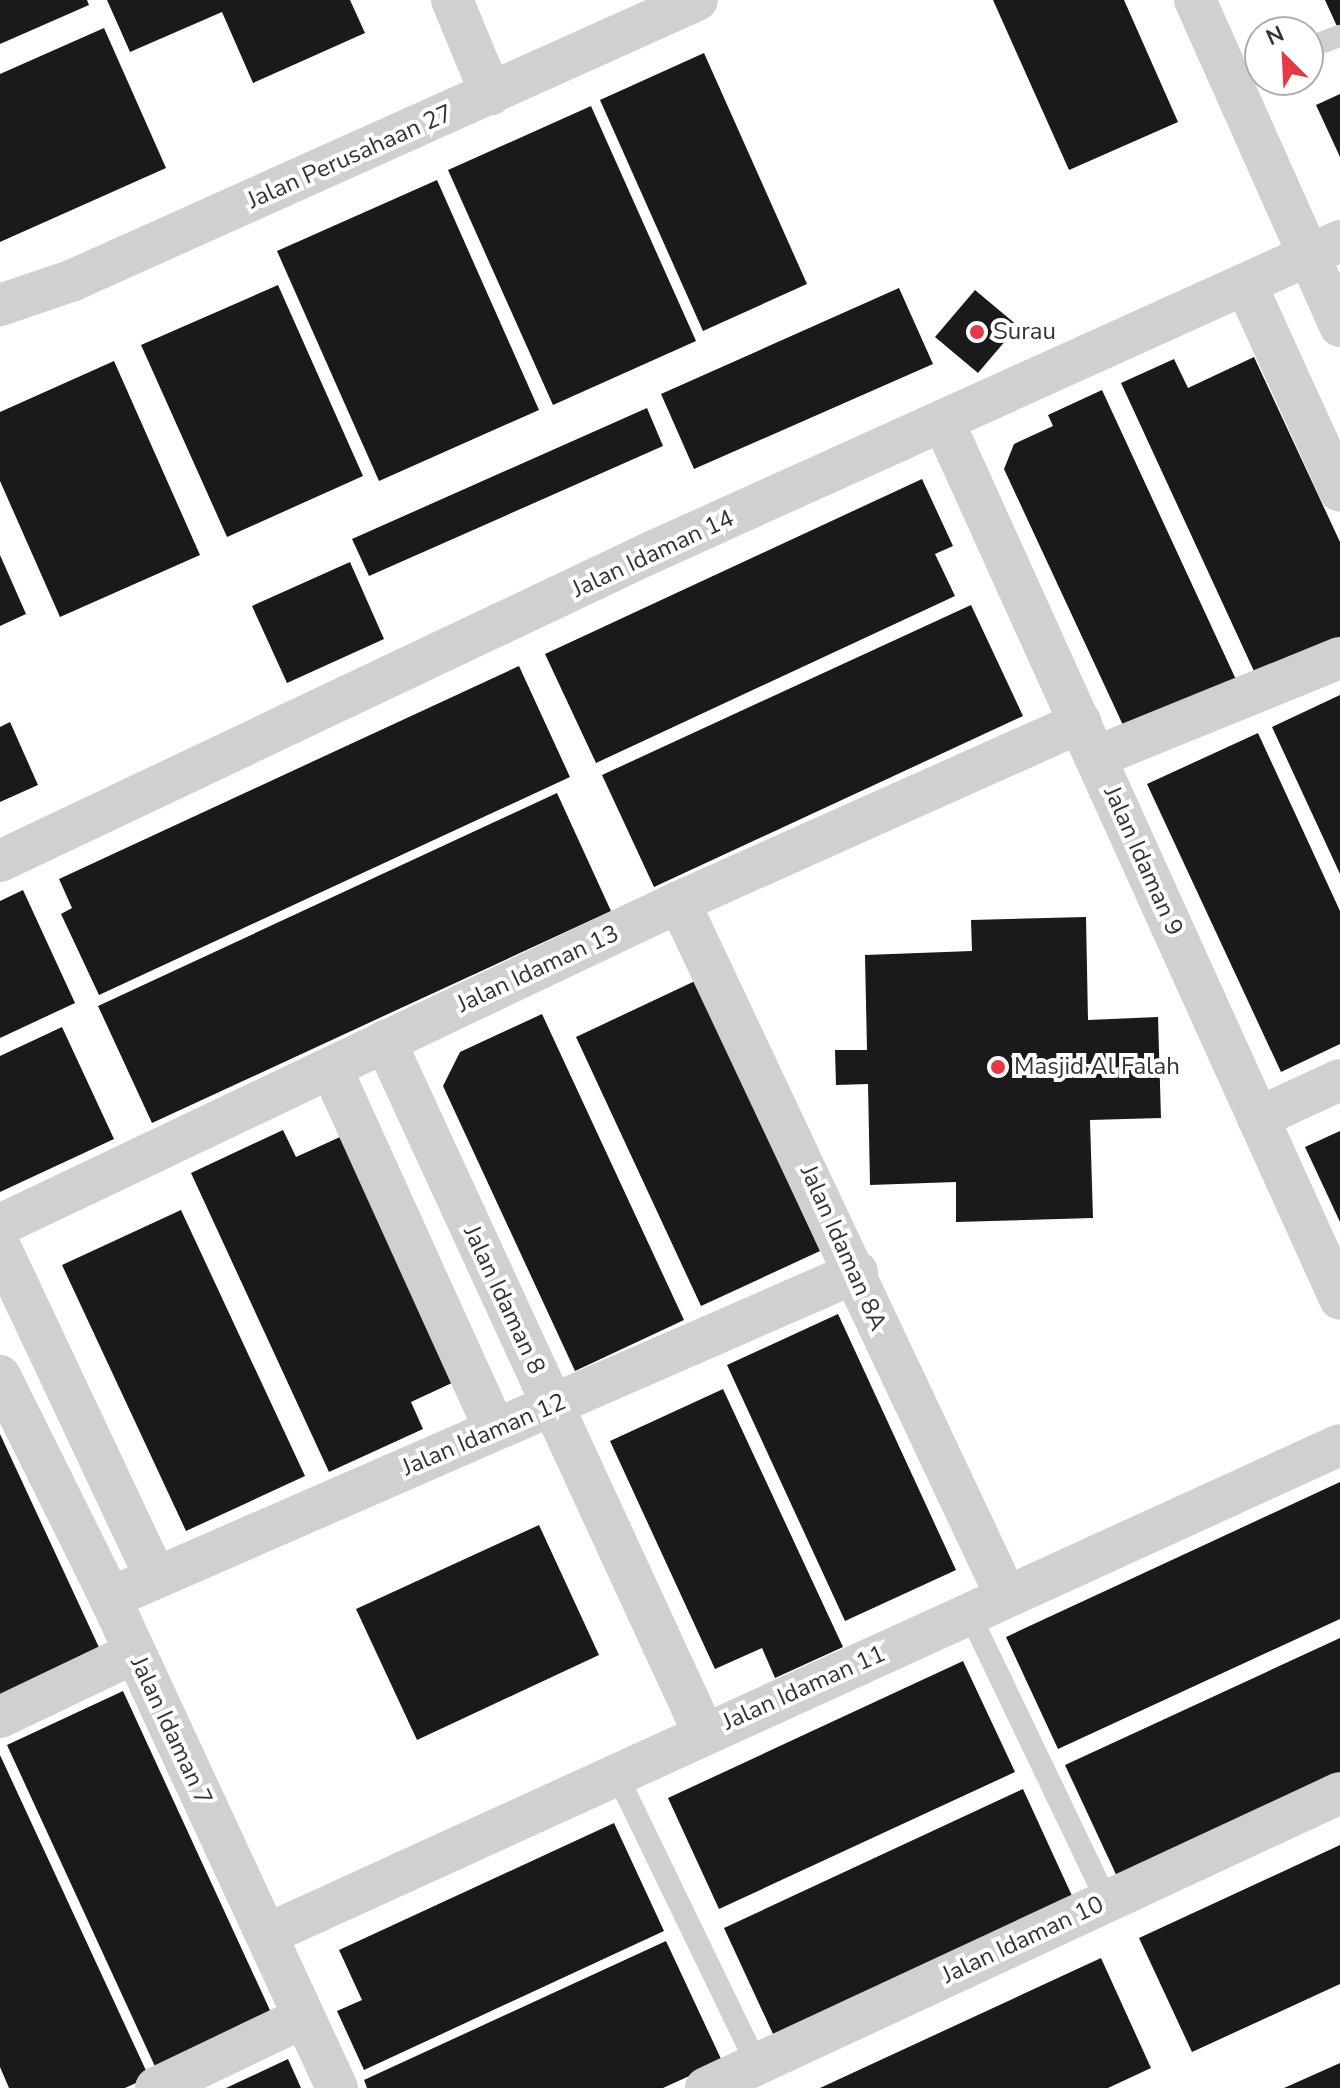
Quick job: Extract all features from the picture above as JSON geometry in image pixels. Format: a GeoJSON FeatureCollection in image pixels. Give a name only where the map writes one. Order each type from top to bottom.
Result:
{"type":"FeatureCollection","features":[{"type":"Feature","properties":{"kind":"street"},"geometry":{"type":"LineString","coordinates":[[452,0],[491,94]]}},
{"type":"Feature","properties":{"kind":"street","name":"Jalan Perusahaan 27"},"geometry":{"type":"LineString","coordinates":[[0,305],[71,281],[697,0]]}},
{"type":"Feature","properties":{"kind":"street"},"geometry":{"type":"LineString","coordinates":[[1195,0],[1244,73]]}},
{"type":"Feature","properties":{"kind":"street"},"geometry":{"type":"LineString","coordinates":[[1255,96],[1324,247],[1340,326]]}},
{"type":"Feature","properties":{"kind":"street","name":"Jalan Idaman 14"},"geometry":{"type":"LineString","coordinates":[[0,861],[652,552],[944,423],[1324,247]]}},
{"type":"Feature","properties":{"kind":"street"},"geometry":{"type":"LineString","coordinates":[[1246,285],[1340,491]]}},
{"type":"Feature","properties":{"kind":"street","name":"Jalan Idaman 9"},"geometry":{"type":"LineString","coordinates":[[944,423],[1340,1299]]}},
{"type":"Feature","properties":{"kind":"street","name":"Jalan Idaman 13"},"geometry":{"type":"LineString","coordinates":[[0,1225],[679,902],[1088,740],[1340,658]]}},
{"type":"Feature","properties":{"kind":"street","name":"Jalan Idaman 8A"},"geometry":{"type":"LineString","coordinates":[[679,902],[857,1272],[1006,1596]]}},
{"type":"Feature","properties":{"kind":"street","name":"Jalan Idaman 8"},"geometry":{"type":"LineString","coordinates":[[385,1041],[704,1734]]}},
{"type":"Feature","properties":{"kind":"street"},"geometry":{"type":"LineString","coordinates":[[331,1068],[495,1429]]}},
{"type":"Feature","properties":{"kind":"street"},"geometry":{"type":"LineString","coordinates":[[1258,1118],[1340,1080]]}},
{"type":"Feature","properties":{"kind":"street"},"geometry":{"type":"LineString","coordinates":[[0,1247],[155,1576]]}},
{"type":"Feature","properties":{"kind":"street","name":"Jalan Idaman 12"},"geometry":{"type":"LineString","coordinates":[[110,1598],[495,1429],[554,1407],[857,1272]]}},
{"type":"Feature","properties":{"kind":"street","name":"Jalan Idaman 7"},"geometry":{"type":"LineString","coordinates":[[0,1376],[110,1598],[337,2088]]}},
{"type":"Feature","properties":{"kind":"street","name":"Jalan Idaman 11"},"geometry":{"type":"LineString","coordinates":[[268,1934],[1340,1445]]}},
{"type":"Feature","properties":{"kind":"street"},"geometry":{"type":"LineString","coordinates":[[0,1717],[134,1653]]}},
{"type":"Feature","properties":{"kind":"street","name":"Jalan Idaman 10"},"geometry":{"type":"LineString","coordinates":[[706,2088],[1340,1793]]}},
{"type":"Feature","properties":{"kind":"street"},"geometry":{"type":"LineString","coordinates":[[156,2088],[304,2017]]}},
{"type":"Feature","properties":{"kind":"lane"},"geometry":{"type":"LineString","coordinates":[[969,1613],[1107,1901]]}},
{"type":"Feature","properties":{"kind":"lane"},"geometry":{"type":"LineString","coordinates":[[617,1775],[757,2064]]}},
{"type":"Feature","properties":{"kind":"building"},"geometry":{"type":"Polygon","coordinates":[[[0,0],[87,0],[89,5],[0,44],[0,0]]]}},
{"type":"Feature","properties":{"kind":"building"},"geometry":{"type":"Polygon","coordinates":[[[107,0],[350,0],[365,33],[253,83],[222,12],[130,52],[107,0]]]}},
{"type":"Feature","properties":{"kind":"building"},"geometry":{"type":"Polygon","coordinates":[[[993,0],[1124,0],[1178,122],[1069,170],[993,0]]]}},
{"type":"Feature","properties":{"kind":"building"},"geometry":{"type":"Polygon","coordinates":[[[1325,0],[1340,0],[1340,33],[1325,0]]]}},
{"type":"Feature","properties":{"kind":"building"},"geometry":{"type":"Polygon","coordinates":[[[104,28],[166,168],[0,242],[0,74],[104,28]]]}},
{"type":"Feature","properties":{"kind":"building"},"geometry":{"type":"Polygon","coordinates":[[[704,53],[807,284],[703,331],[600,100],[704,53]]]}},
{"type":"Feature","properties":{"kind":"building"},"geometry":{"type":"Polygon","coordinates":[[[1340,94],[1340,157],[1316,105],[1340,94]]]}},
{"type":"Feature","properties":{"kind":"building"},"geometry":{"type":"Polygon","coordinates":[[[591,106],[696,341],[553,405],[448,170],[591,106]]]}},
{"type":"Feature","properties":{"kind":"building"},"geometry":{"type":"Polygon","coordinates":[[[437,180],[539,410],[379,481],[277,251],[437,180]]]}},
{"type":"Feature","properties":{"kind":"building"},"geometry":{"type":"Polygon","coordinates":[[[278,285],[363,476],[227,537],[141,345],[278,285]]]}},
{"type":"Feature","properties":{"kind":"building"},"geometry":{"type":"Polygon","coordinates":[[[899,288],[933,364],[694,469],[661,394],[899,288]]]}},
{"type":"Feature","properties":{"kind":"building","name":"Surau"},"geometry":{"type":"Polygon","coordinates":[[[975,290],[1018,326],[978,373],[935,337],[975,290]]]}},
{"type":"Feature","properties":{"kind":"building"},"geometry":{"type":"Polygon","coordinates":[[[1254,357],[1340,542],[1340,645],[1259,682],[1121,383],[1174,359],[1188,388],[1254,357]]]}},
{"type":"Feature","properties":{"kind":"building"},"geometry":{"type":"Polygon","coordinates":[[[114,361],[200,555],[60,617],[0,481],[0,412],[114,361]]]}},
{"type":"Feature","properties":{"kind":"building"},"geometry":{"type":"Polygon","coordinates":[[[1102,390],[1239,686],[1129,738],[1004,469],[1014,444],[1053,426],[1048,415],[1102,390]]]}},
{"type":"Feature","properties":{"kind":"building"},"geometry":{"type":"Polygon","coordinates":[[[647,408],[663,446],[369,576],[352,539],[647,408]]]}},
{"type":"Feature","properties":{"kind":"building"},"geometry":{"type":"Polygon","coordinates":[[[922,479],[953,546],[935,554],[955,596],[596,763],[545,654],[922,479]]]}},
{"type":"Feature","properties":{"kind":"building"},"geometry":{"type":"Polygon","coordinates":[[[0,555],[26,614],[0,626],[0,555]]]}},
{"type":"Feature","properties":{"kind":"building"},"geometry":{"type":"Polygon","coordinates":[[[350,562],[384,639],[287,683],[252,606],[350,562]]]}},
{"type":"Feature","properties":{"kind":"building"},"geometry":{"type":"Polygon","coordinates":[[[971,605],[1023,716],[654,887],[602,775],[971,605]]]}},
{"type":"Feature","properties":{"kind":"building"},"geometry":{"type":"Polygon","coordinates":[[[519,666],[570,777],[99,995],[61,914],[72,908],[59,879],[519,666]]]}},
{"type":"Feature","properties":{"kind":"building"},"geometry":{"type":"Polygon","coordinates":[[[1340,695],[1340,874],[1272,727],[1340,695]]]}},
{"type":"Feature","properties":{"kind":"building"},"geometry":{"type":"Polygon","coordinates":[[[10,722],[38,785],[0,802],[0,727],[10,722]]]}},
{"type":"Feature","properties":{"kind":"building"},"geometry":{"type":"Polygon","coordinates":[[[1258,733],[1340,911],[1340,1044],[1281,1072],[1147,784],[1258,733]]]}},
{"type":"Feature","properties":{"kind":"building"},"geometry":{"type":"Polygon","coordinates":[[[557,793],[611,911],[152,1123],[98,1006],[557,793]]]}},
{"type":"Feature","properties":{"kind":"building"},"geometry":{"type":"Polygon","coordinates":[[[23,890],[75,1003],[0,1038],[0,901],[23,890]]]}},
{"type":"Feature","properties":{"kind":"building","name":"Masjid Al Falah"},"geometry":{"type":"Polygon","coordinates":[[[1086,917],[1088,1020],[1158,1017],[1161,1118],[1090,1120],[1093,1218],[956,1222],[956,1182],[870,1185],[868,1084],[836,1085],[835,1050],[867,1050],[865,955],[972,951],[971,920],[1086,917]]]}},
{"type":"Feature","properties":{"kind":"building"},"geometry":{"type":"Polygon","coordinates":[[[695,981],[820,1251],[701,1306],[576,1037],[695,981]]]}},
{"type":"Feature","properties":{"kind":"building"},"geometry":{"type":"Polygon","coordinates":[[[542,1014],[684,1320],[575,1371],[443,1086],[460,1052],[542,1014]]]}},
{"type":"Feature","properties":{"kind":"building"},"geometry":{"type":"Polygon","coordinates":[[[62,1027],[114,1139],[0,1192],[0,1056],[62,1027]]]}},
{"type":"Feature","properties":{"kind":"building"},"geometry":{"type":"Polygon","coordinates":[[[283,1130],[296,1157],[340,1137],[454,1382],[411,1402],[423,1429],[329,1472],[191,1173],[283,1130]]]}},
{"type":"Feature","properties":{"kind":"building"},"geometry":{"type":"Polygon","coordinates":[[[1340,1131],[1340,1222],[1305,1147],[1340,1131]]]}},
{"type":"Feature","properties":{"kind":"building"},"geometry":{"type":"Polygon","coordinates":[[[181,1210],[305,1476],[186,1531],[62,1265],[181,1210]]]}},
{"type":"Feature","properties":{"kind":"building"},"geometry":{"type":"Polygon","coordinates":[[[838,1314],[956,1570],[845,1621],[727,1365],[838,1314]]]}},
{"type":"Feature","properties":{"kind":"building"},"geometry":{"type":"Polygon","coordinates":[[[723,1389],[843,1647],[775,1678],[762,1648],[715,1669],[610,1441],[723,1389]]]}},
{"type":"Feature","properties":{"kind":"building"},"geometry":{"type":"Polygon","coordinates":[[[0,1434],[103,1656],[0,1703],[0,1434]]]}},
{"type":"Feature","properties":{"kind":"building"},"geometry":{"type":"Polygon","coordinates":[[[1340,1482],[1340,1619],[1058,1749],[1006,1637],[1340,1482]]]}},
{"type":"Feature","properties":{"kind":"building"},"geometry":{"type":"Polygon","coordinates":[[[539,1525],[599,1655],[417,1740],[356,1609],[539,1525]]]}},
{"type":"Feature","properties":{"kind":"building"},"geometry":{"type":"Polygon","coordinates":[[[1340,1638],[1340,1781],[1120,1883],[1065,1765],[1340,1638]]]}},
{"type":"Feature","properties":{"kind":"building"},"geometry":{"type":"Polygon","coordinates":[[[963,1661],[1015,1772],[719,1909],[668,1798],[963,1661]]]}},
{"type":"Feature","properties":{"kind":"building"},"geometry":{"type":"Polygon","coordinates":[[[123,1691],[274,2019],[158,2073],[7,1745],[123,1691]]]}},
{"type":"Feature","properties":{"kind":"building"},"geometry":{"type":"Polygon","coordinates":[[[0,1755],[149,2077],[125,2088],[9,2088],[0,2067],[0,1755]]]}},
{"type":"Feature","properties":{"kind":"building"},"geometry":{"type":"Polygon","coordinates":[[[1023,1789],[1073,1898],[774,2036],[724,1928],[1023,1789]]]}},
{"type":"Feature","properties":{"kind":"building"},"geometry":{"type":"Polygon","coordinates":[[[614,1823],[664,1931],[364,2070],[337,2011],[362,2000],[339,1950],[614,1823]]]}},
{"type":"Feature","properties":{"kind":"building"},"geometry":{"type":"Polygon","coordinates":[[[1340,1845],[1340,1984],[1192,2052],[1139,1938],[1340,1845]]]}},
{"type":"Feature","properties":{"kind":"building"},"geometry":{"type":"Polygon","coordinates":[[[666,1941],[722,2061],[663,2088],[367,2088],[364,2080],[666,1941]]]}},
{"type":"Feature","properties":{"kind":"building"},"geometry":{"type":"Polygon","coordinates":[[[1101,1958],[1151,2068],[1108,2088],[820,2088],[1101,1958]]]}},
{"type":"Feature","properties":{"kind":"building"},"geometry":{"type":"Polygon","coordinates":[[[288,2059],[301,2088],[226,2088],[288,2059]]]}},
{"type":"Feature","properties":{"kind":"building"},"geometry":{"type":"Polygon","coordinates":[[[1340,2063],[1340,2088],[1284,2088],[1302,2080],[1340,2063]]]}},
{"type":"Feature","properties":{"kind":"place","name":"Surau"},"geometry":{"type":"Point","coordinates":[977,332]}},
{"type":"Feature","properties":{"kind":"place","name":"Masjid Al Falah"},"geometry":{"type":"Point","coordinates":[998,1067]}}]}
